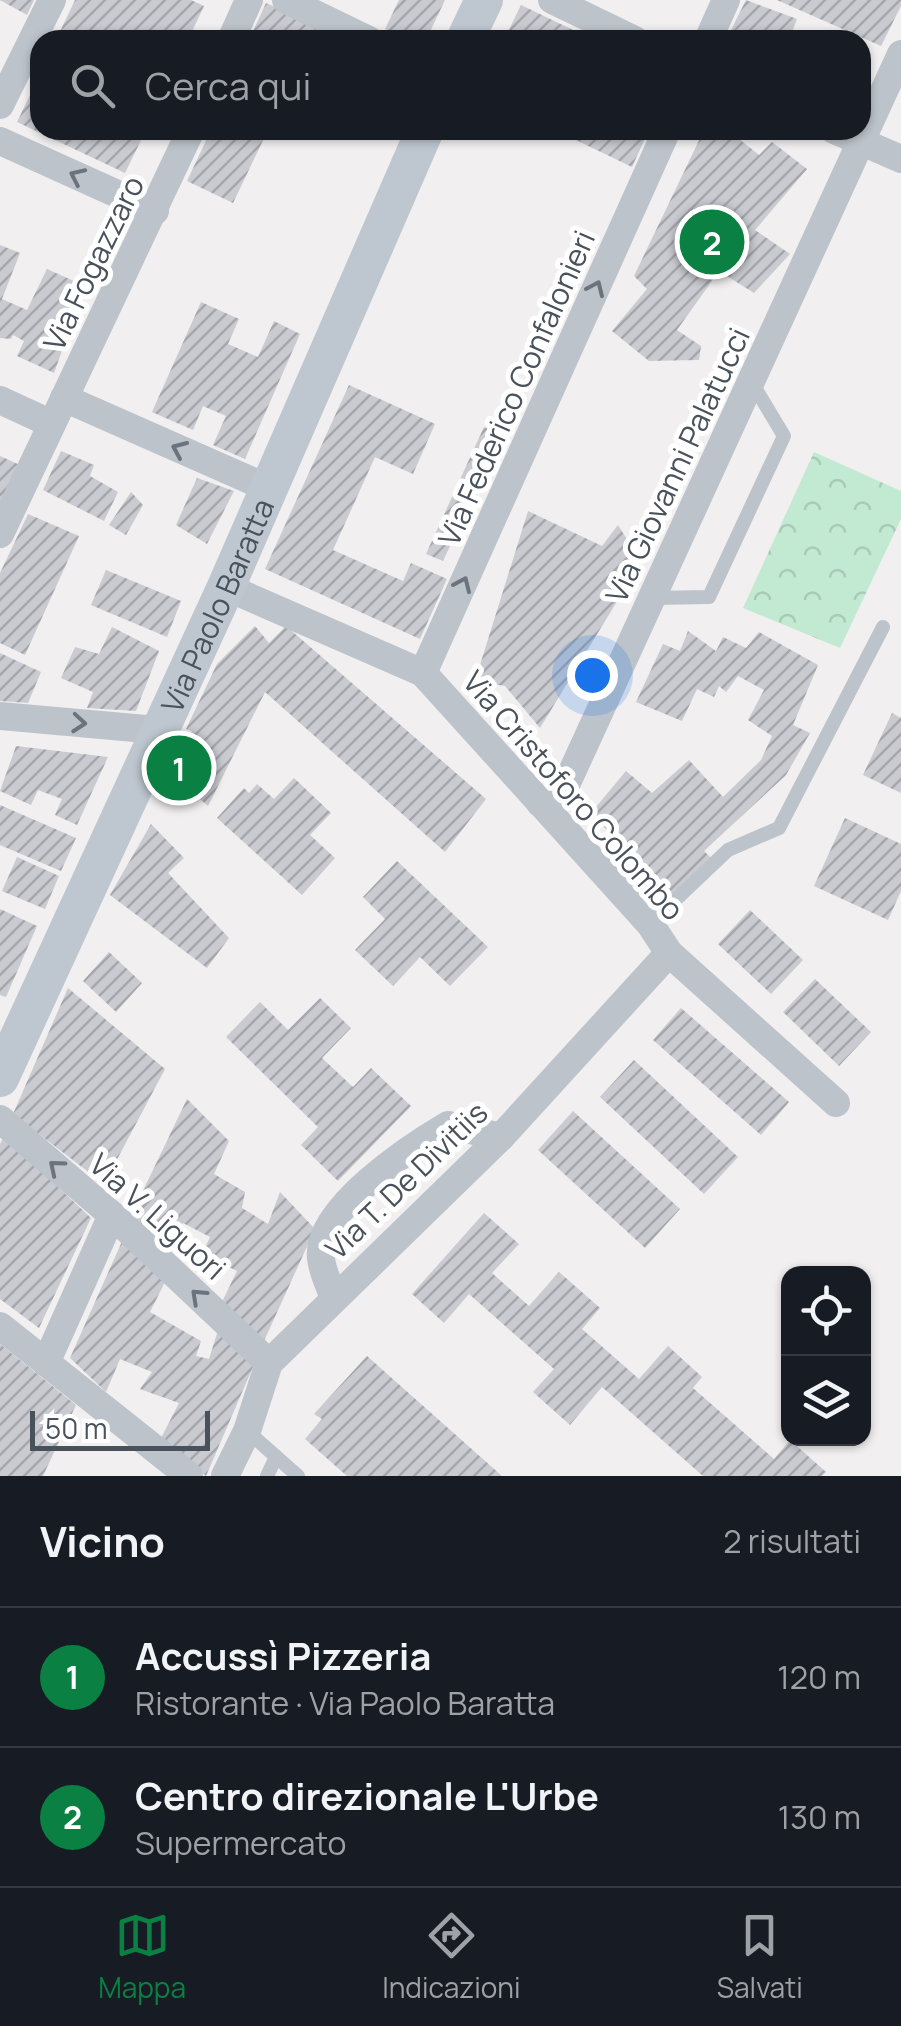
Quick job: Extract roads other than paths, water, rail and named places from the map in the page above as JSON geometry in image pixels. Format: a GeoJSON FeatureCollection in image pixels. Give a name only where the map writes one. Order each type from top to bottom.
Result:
{"type":"FeatureCollection","features":[{"type":"Feature","properties":{"kind":"main road"},"geometry":{"type":"LineString","coordinates":[[470,30],[484,0]]}},
{"type":"Feature","properties":{"kind":"main road","name":"Via Paolo Baratta"},"geometry":{"type":"LineString","coordinates":[[0,1078],[226,587],[421,140]]}},
{"type":"Feature","properties":{"kind":"street"},"geometry":{"type":"LineString","coordinates":[[37,30],[52,0]]}},
{"type":"Feature","properties":{"kind":"street"},"geometry":{"type":"LineString","coordinates":[[286,0],[348,30]]}},
{"type":"Feature","properties":{"kind":"street"},"geometry":{"type":"LineString","coordinates":[[552,0],[614,30]]}},
{"type":"Feature","properties":{"kind":"street"},"geometry":{"type":"LineString","coordinates":[[712,30],[726,0]]}},
{"type":"Feature","properties":{"kind":"street"},"geometry":{"type":"LineString","coordinates":[[233,30],[237,4]]}},
{"type":"Feature","properties":{"kind":"street"},"geometry":{"type":"LineString","coordinates":[[0,105],[30,44]]}},
{"type":"Feature","properties":{"kind":"street","name":"Via Giovanni Palatucci"},"geometry":{"type":"LineString","coordinates":[[871,120],[901,54]]}},
{"type":"Feature","properties":{"kind":"street","name":"Via Fogazzaro"},"geometry":{"type":"LineString","coordinates":[[0,534],[52,424],[71,401],[186,140]]}},
{"type":"Feature","properties":{"kind":"street","name":"Via Federico Confalonieri"},"geometry":{"type":"LineString","coordinates":[[423,673],[663,140]]}},
{"type":"Feature","properties":{"kind":"street"},"geometry":{"type":"LineString","coordinates":[[856,140],[901,160]]}},
{"type":"Feature","properties":{"kind":"street"},"geometry":{"type":"LineString","coordinates":[[0,141],[154,211]]}},
{"type":"Feature","properties":{"kind":"street","name":"Via Giovanni Palatucci"},"geometry":{"type":"LineString","coordinates":[[540,804],[560,798],[861,142]]}},
{"type":"Feature","properties":{"kind":"street"},"geometry":{"type":"LineString","coordinates":[[0,400],[52,424]]}},
{"type":"Feature","properties":{"kind":"street"},"geometry":{"type":"LineString","coordinates":[[71,401],[268,488]]}},
{"type":"Feature","properties":{"kind":"street","name":"Via Cristoforo Colombo"},"geometry":{"type":"LineString","coordinates":[[226,587],[423,673],[650,924],[669,953],[836,1103]]}},
{"type":"Feature","properties":{"kind":"street"},"geometry":{"type":"LineString","coordinates":[[0,716],[157,730]]}},
{"type":"Feature","properties":{"kind":"street","name":"Via T. De Divitiis"},"geometry":{"type":"LineString","coordinates":[[224,1476],[247,1431],[268,1363],[501,1136],[669,953]]}},
{"type":"Feature","properties":{"kind":"street","name":"Via V. Liguori"},"geometry":{"type":"LineString","coordinates":[[0,1120],[112,1215],[268,1363]]}},
{"type":"Feature","properties":{"kind":"street"},"geometry":{"type":"LineString","coordinates":[[333,1296],[320,1255],[330,1221],[402,1152],[448,1125],[501,1136]]}},
{"type":"Feature","properties":{"kind":"street"},"geometry":{"type":"LineString","coordinates":[[46,1363],[112,1215]]}},
{"type":"Feature","properties":{"kind":"street"},"geometry":{"type":"LineString","coordinates":[[0,1326],[189,1476]]}},
{"type":"Feature","properties":{"kind":"lane"},"geometry":{"type":"LineString","coordinates":[[652,598],[709,597],[768,472],[784,436],[752,380]]}},
{"type":"Feature","properties":{"kind":"lane"},"geometry":{"type":"LineString","coordinates":[[650,924],[728,850],[780,828],[882,627]]}},
{"type":"Feature","properties":{"kind":"lane"},"geometry":{"type":"LineString","coordinates":[[247,1431],[298,1476]]}},
{"type":"Feature","properties":{"kind":"lane"},"geometry":{"type":"LineString","coordinates":[[267,1476],[276,1457]]}},
{"type":"Feature","properties":{"kind":"place","name":"Centro direzionale L'Urbe"},"geometry":{"type":"Point","coordinates":[712,242]}},
{"type":"Feature","properties":{"kind":"place","name":"Accussì Pizzeria"},"geometry":{"type":"Point","coordinates":[179,768]}}]}
